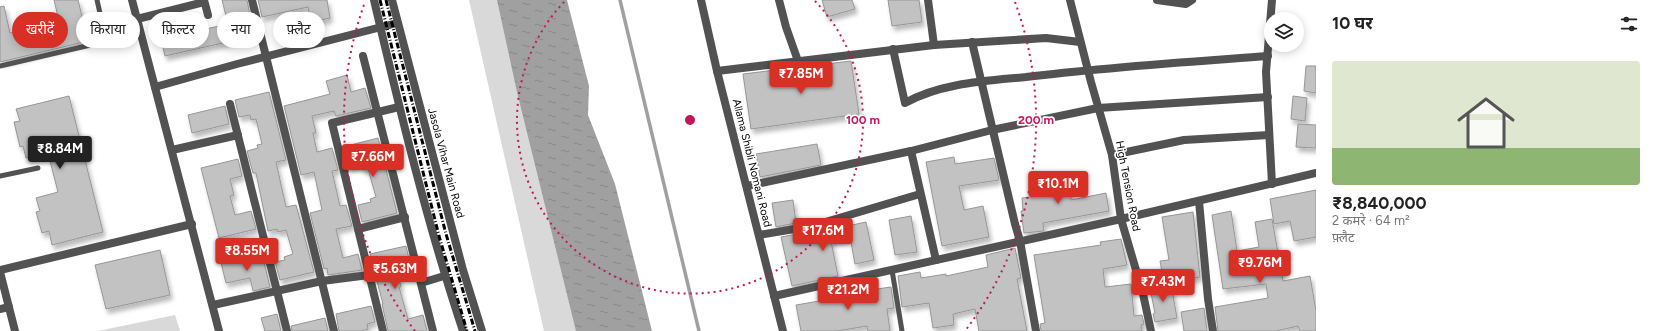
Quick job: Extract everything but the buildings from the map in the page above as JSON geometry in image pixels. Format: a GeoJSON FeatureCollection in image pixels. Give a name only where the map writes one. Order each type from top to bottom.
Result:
{"type":"FeatureCollection","features":[{"type":"Feature","properties":{"kind":"street"},"geometry":{"type":"LineString","coordinates":[[132,0],[135,12]]}},
{"type":"Feature","properties":{"kind":"street"},"geometry":{"type":"LineString","coordinates":[[252,0],[334,331]]}},
{"type":"Feature","properties":{"kind":"street"},"geometry":{"type":"LineString","coordinates":[[374,0],[399,107],[444,276],[463,331]]}},
{"type":"Feature","properties":{"kind":"street","name":"Jasola Vihar Main Road"},"geometry":{"type":"LineString","coordinates":[[392,0],[463,270],[482,331]]}},
{"type":"Feature","properties":{"kind":"street","name":"Allama Shibli Nomani Road"},"geometry":{"type":"LineString","coordinates":[[701,0],[717,71],[784,331]]}},
{"type":"Feature","properties":{"kind":"street"},"geometry":{"type":"LineString","coordinates":[[779,0],[798,61]]}},
{"type":"Feature","properties":{"kind":"street"},"geometry":{"type":"LineString","coordinates":[[928,0],[934,44]]}},
{"type":"Feature","properties":{"kind":"street","name":"High Tension Road"},"geometry":{"type":"LineString","coordinates":[[1070,0],[1080,42],[1112,154],[1121,219],[1143,294],[1151,331]]}},
{"type":"Feature","properties":{"kind":"street"},"geometry":{"type":"LineString","coordinates":[[1157,0],[1186,4],[1192,0]]}},
{"type":"Feature","properties":{"kind":"street"},"geometry":{"type":"LineString","coordinates":[[1272,0],[1266,72],[1272,184]]}},
{"type":"Feature","properties":{"kind":"street"},"geometry":{"type":"LineString","coordinates":[[140,18],[204,1],[207,12]]}},
{"type":"Feature","properties":{"kind":"street"},"geometry":{"type":"LineString","coordinates":[[155,87],[397,23]]}},
{"type":"Feature","properties":{"kind":"street"},"geometry":{"type":"LineString","coordinates":[[140,30],[219,331]]}},
{"type":"Feature","properties":{"kind":"street"},"geometry":{"type":"LineString","coordinates":[[717,71],[934,44],[1046,38],[1080,42]]}},
{"type":"Feature","properties":{"kind":"street"},"geometry":{"type":"LineString","coordinates":[[972,42],[1020,241],[1036,331]]}},
{"type":"Feature","properties":{"kind":"street"},"geometry":{"type":"LineString","coordinates":[[893,49],[905,103],[921,95],[934,91],[981,82],[1088,69],[1268,56]]}},
{"type":"Feature","properties":{"kind":"street"},"geometry":{"type":"LineString","coordinates":[[363,56],[434,331]]}},
{"type":"Feature","properties":{"kind":"street"},"geometry":{"type":"LineString","coordinates":[[747,186],[911,151],[992,130],[1098,108],[1268,98]]}},
{"type":"Feature","properties":{"kind":"street"},"geometry":{"type":"LineString","coordinates":[[230,104],[287,331]]}},
{"type":"Feature","properties":{"kind":"street"},"geometry":{"type":"LineString","coordinates":[[383,331],[332,123],[399,107]]}},
{"type":"Feature","properties":{"kind":"street"},"geometry":{"type":"LineString","coordinates":[[172,150],[238,135]]}},
{"type":"Feature","properties":{"kind":"street"},"geometry":{"type":"LineString","coordinates":[[1112,154],[1184,140],[1269,135]]}},
{"type":"Feature","properties":{"kind":"street"},"geometry":{"type":"LineString","coordinates":[[911,151],[936,260]]}},
{"type":"Feature","properties":{"kind":"street"},"geometry":{"type":"LineString","coordinates":[[774,296],[1121,219],[1316,173]]}},
{"type":"Feature","properties":{"kind":"street"},"geometry":{"type":"LineString","coordinates":[[759,236],[812,226],[920,194]]}},
{"type":"Feature","properties":{"kind":"street"},"geometry":{"type":"LineString","coordinates":[[1199,201],[1208,299],[1213,331]]}},
{"type":"Feature","properties":{"kind":"street"},"geometry":{"type":"LineString","coordinates":[[358,229],[405,218]]}},
{"type":"Feature","properties":{"kind":"street"},"geometry":{"type":"LineString","coordinates":[[15,331],[0,271],[192,224]]}},
{"type":"Feature","properties":{"kind":"street"},"geometry":{"type":"LineString","coordinates":[[213,305],[322,281],[369,275]]}},
{"type":"Feature","properties":{"kind":"street"},"geometry":{"type":"LineString","coordinates":[[421,283],[444,276]]}},
{"type":"Feature","properties":{"kind":"street"},"geometry":{"type":"LineString","coordinates":[[0,309],[9,307]]}},
{"type":"Feature","properties":{"kind":"lane"},"geometry":{"type":"LineString","coordinates":[[0,66],[99,43],[104,31],[97,0]]}},
{"type":"Feature","properties":{"kind":"lane"},"geometry":{"type":"LineString","coordinates":[[0,176],[38,168]]}},
{"type":"Feature","properties":{"kind":"lane"},"geometry":{"type":"LineString","coordinates":[[892,270],[902,331]]}},
{"type":"Feature","properties":{"kind":"shaded area"},"geometry":{"type":"Polygon","coordinates":[[[469,0],[509,0],[582,331],[544,331],[469,0]]]}},
{"type":"Feature","properties":{"kind":"shaded area"},"geometry":{"type":"Polygon","coordinates":[[[175,315],[180,331],[98,331],[175,315]]]}},
{"type":"Feature","properties":{"kind":"water"},"geometry":{"type":"Polygon","coordinates":[[[497,0],[567,0],[589,86],[588,115],[615,184],[652,331],[576,331],[517,92],[497,0]]]}},
{"type":"Feature","properties":{"kind":"waterway"},"geometry":{"type":"LineString","coordinates":[[620,0],[699,331]]}},
{"type":"Feature","properties":{"kind":"railway"},"geometry":{"type":"LineString","coordinates":[[380,0],[439,236],[467,331]]}},
{"type":"Feature","properties":{"kind":"railway"},"geometry":{"type":"LineString","coordinates":[[386,0],[446,234],[475,331]]}}]}
